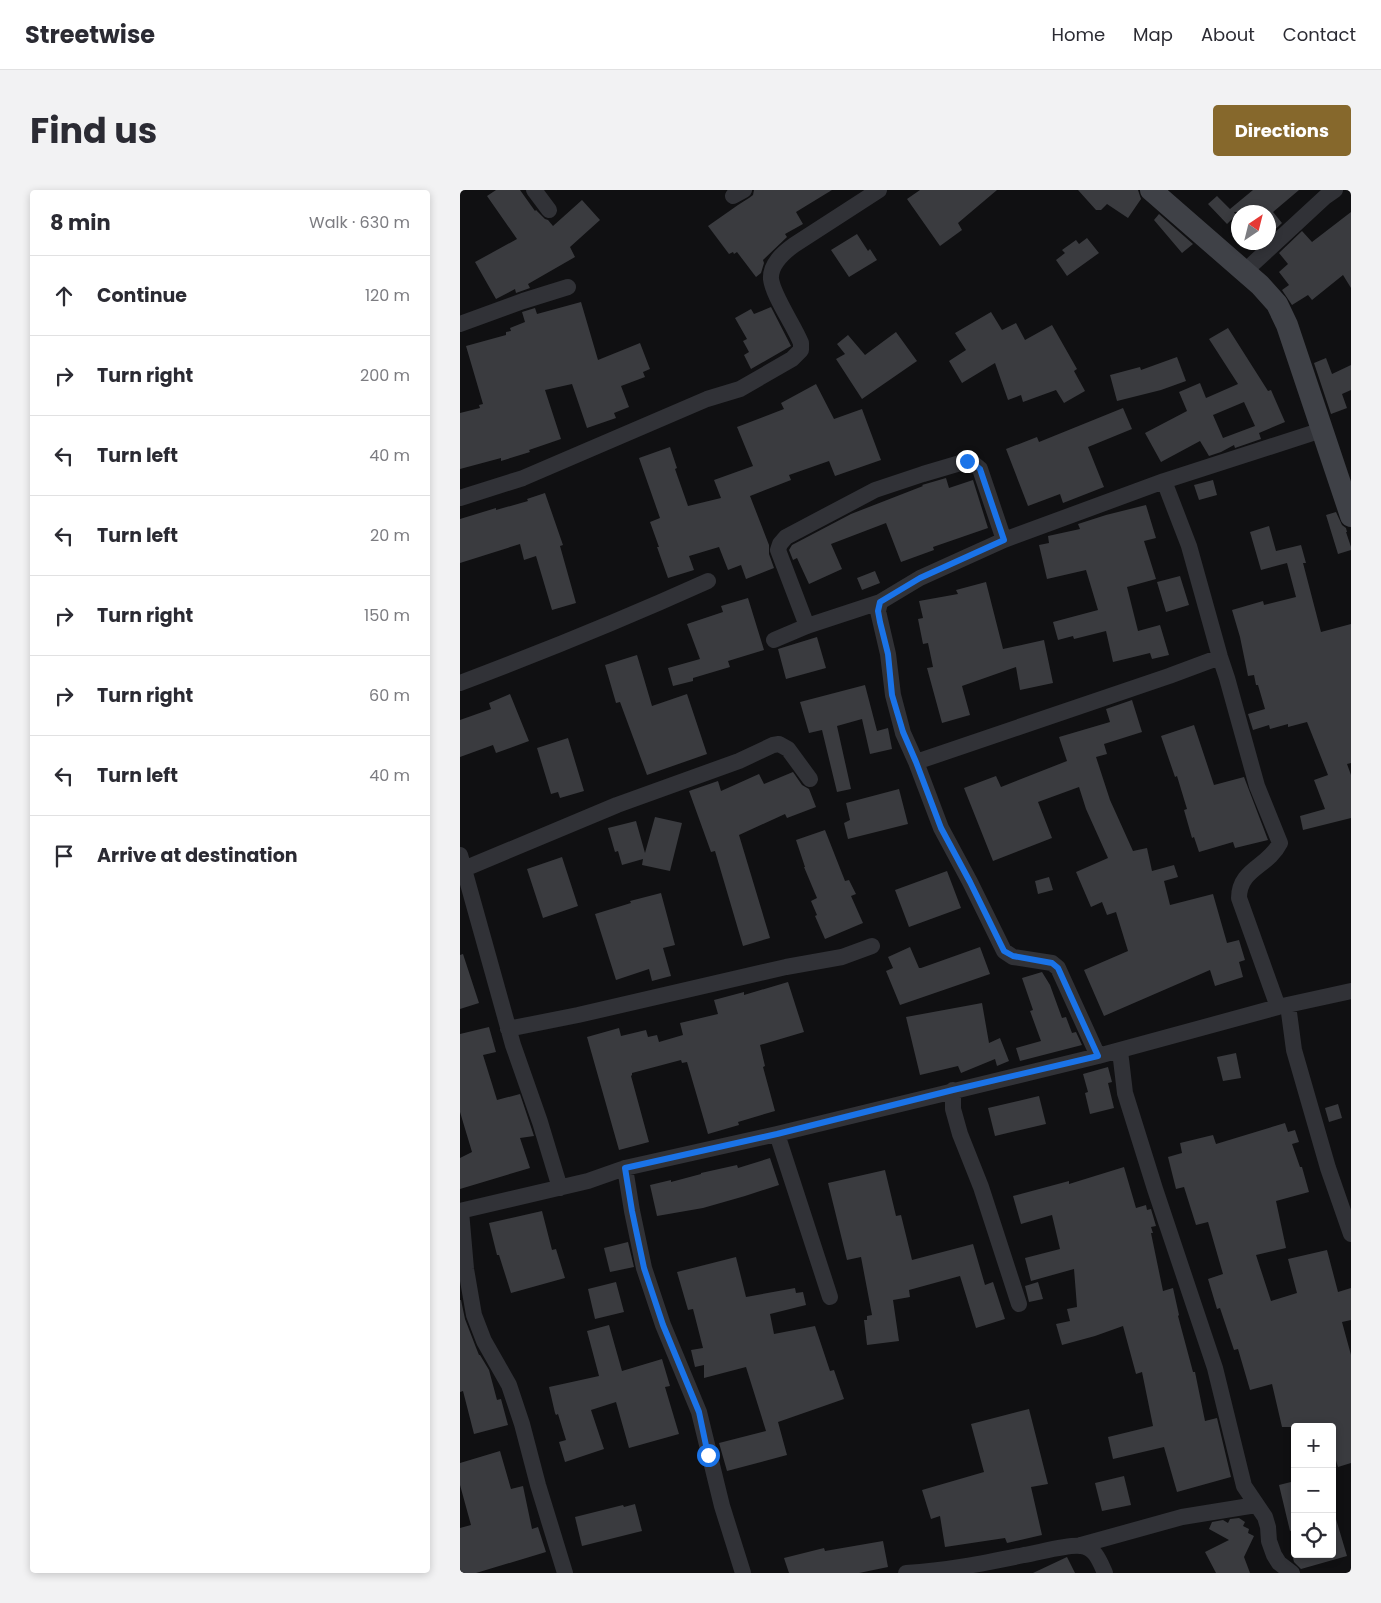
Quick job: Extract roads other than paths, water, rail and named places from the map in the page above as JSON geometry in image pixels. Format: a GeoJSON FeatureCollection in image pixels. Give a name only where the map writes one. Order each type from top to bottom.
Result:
{"type":"FeatureCollection","features":[{"type":"Feature","properties":{"kind":"street"},"geometry":{"type":"LineString","coordinates":[[534,190],[549,210]]}},
{"type":"Feature","properties":{"kind":"street"},"geometry":{"type":"LineString","coordinates":[[460,498],[524,478],[707,399],[740,389],[792,359],[801,350],[801,343],[774,288],[771,278],[774,266],[783,253],[794,245],[879,190]]}},
{"type":"Feature","properties":{"kind":"street"},"geometry":{"type":"LineString","coordinates":[[1151,190],[1260,284],[1277,304],[1287,325],[1351,516]]}},
{"type":"Feature","properties":{"kind":"street"},"geometry":{"type":"LineString","coordinates":[[1245,271],[1335,190]]}},
{"type":"Feature","properties":{"kind":"street"},"geometry":{"type":"LineString","coordinates":[[460,324],[568,287]]}},
{"type":"Feature","properties":{"kind":"street"},"geometry":{"type":"LineString","coordinates":[[774,640],[807,626],[880,602],[920,578],[1004,540],[1164,481],[1322,430]]}},
{"type":"Feature","properties":{"kind":"street"},"geometry":{"type":"LineString","coordinates":[[807,626],[778,550],[780,544],[786,537],[875,490],[967,461],[980,469],[1004,540]]}},
{"type":"Feature","properties":{"kind":"street"},"geometry":{"type":"LineString","coordinates":[[1164,481],[1189,546],[1228,678],[1257,786],[1280,844],[1276,852],[1243,880],[1239,888],[1239,898],[1283,1006],[1328,1168],[1351,1234]]}},
{"type":"Feature","properties":{"kind":"street"},"geometry":{"type":"LineString","coordinates":[[460,683],[620,620],[708,580]]}},
{"type":"Feature","properties":{"kind":"street"},"geometry":{"type":"LineString","coordinates":[[880,602],[878,611],[888,654],[892,695],[903,732],[941,828],[1004,951],[1013,956],[1052,963],[1058,968],[1098,1056]]}},
{"type":"Feature","properties":{"kind":"street"},"geometry":{"type":"LineString","coordinates":[[916,762],[1169,676],[1220,656]]}},
{"type":"Feature","properties":{"kind":"street"},"geometry":{"type":"LineString","coordinates":[[560,1188],[508,1029],[462,862],[739,761],[773,745],[779,744],[788,748],[810,779]]}},
{"type":"Feature","properties":{"kind":"street"},"geometry":{"type":"LineString","coordinates":[[508,1029],[578,1015],[786,967],[842,957],[872,946]]}},
{"type":"Feature","properties":{"kind":"street"},"geometry":{"type":"LineString","coordinates":[[565,1573],[509,1385],[484,1340],[474,1315],[466,1269],[460,1211],[588,1181],[625,1168],[777,1134],[1120,1051],[1283,1006],[1351,990]]}},
{"type":"Feature","properties":{"kind":"street"},"geometry":{"type":"LineString","coordinates":[[1120,1051],[1125,1093],[1215,1368],[1244,1486],[1265,1517],[1274,1556],[1279,1563],[1292,1573]]}},
{"type":"Feature","properties":{"kind":"street"},"geometry":{"type":"LineString","coordinates":[[953,1090],[953,1109],[960,1134],[981,1187],[1019,1304]]}},
{"type":"Feature","properties":{"kind":"street"},"geometry":{"type":"LineString","coordinates":[[777,1134],[830,1297]]}},
{"type":"Feature","properties":{"kind":"street"},"geometry":{"type":"LineString","coordinates":[[625,1168],[644,1268],[663,1325],[699,1412],[722,1506],[743,1573]]}},
{"type":"Feature","properties":{"kind":"street"},"geometry":{"type":"LineString","coordinates":[[906,1573],[968,1567],[1081,1545],[1182,1517],[1256,1505]]}},
{"type":"Feature","properties":{"kind":"street"},"geometry":{"type":"LineString","coordinates":[[1081,1545],[1098,1556],[1105,1573]]}}]}
